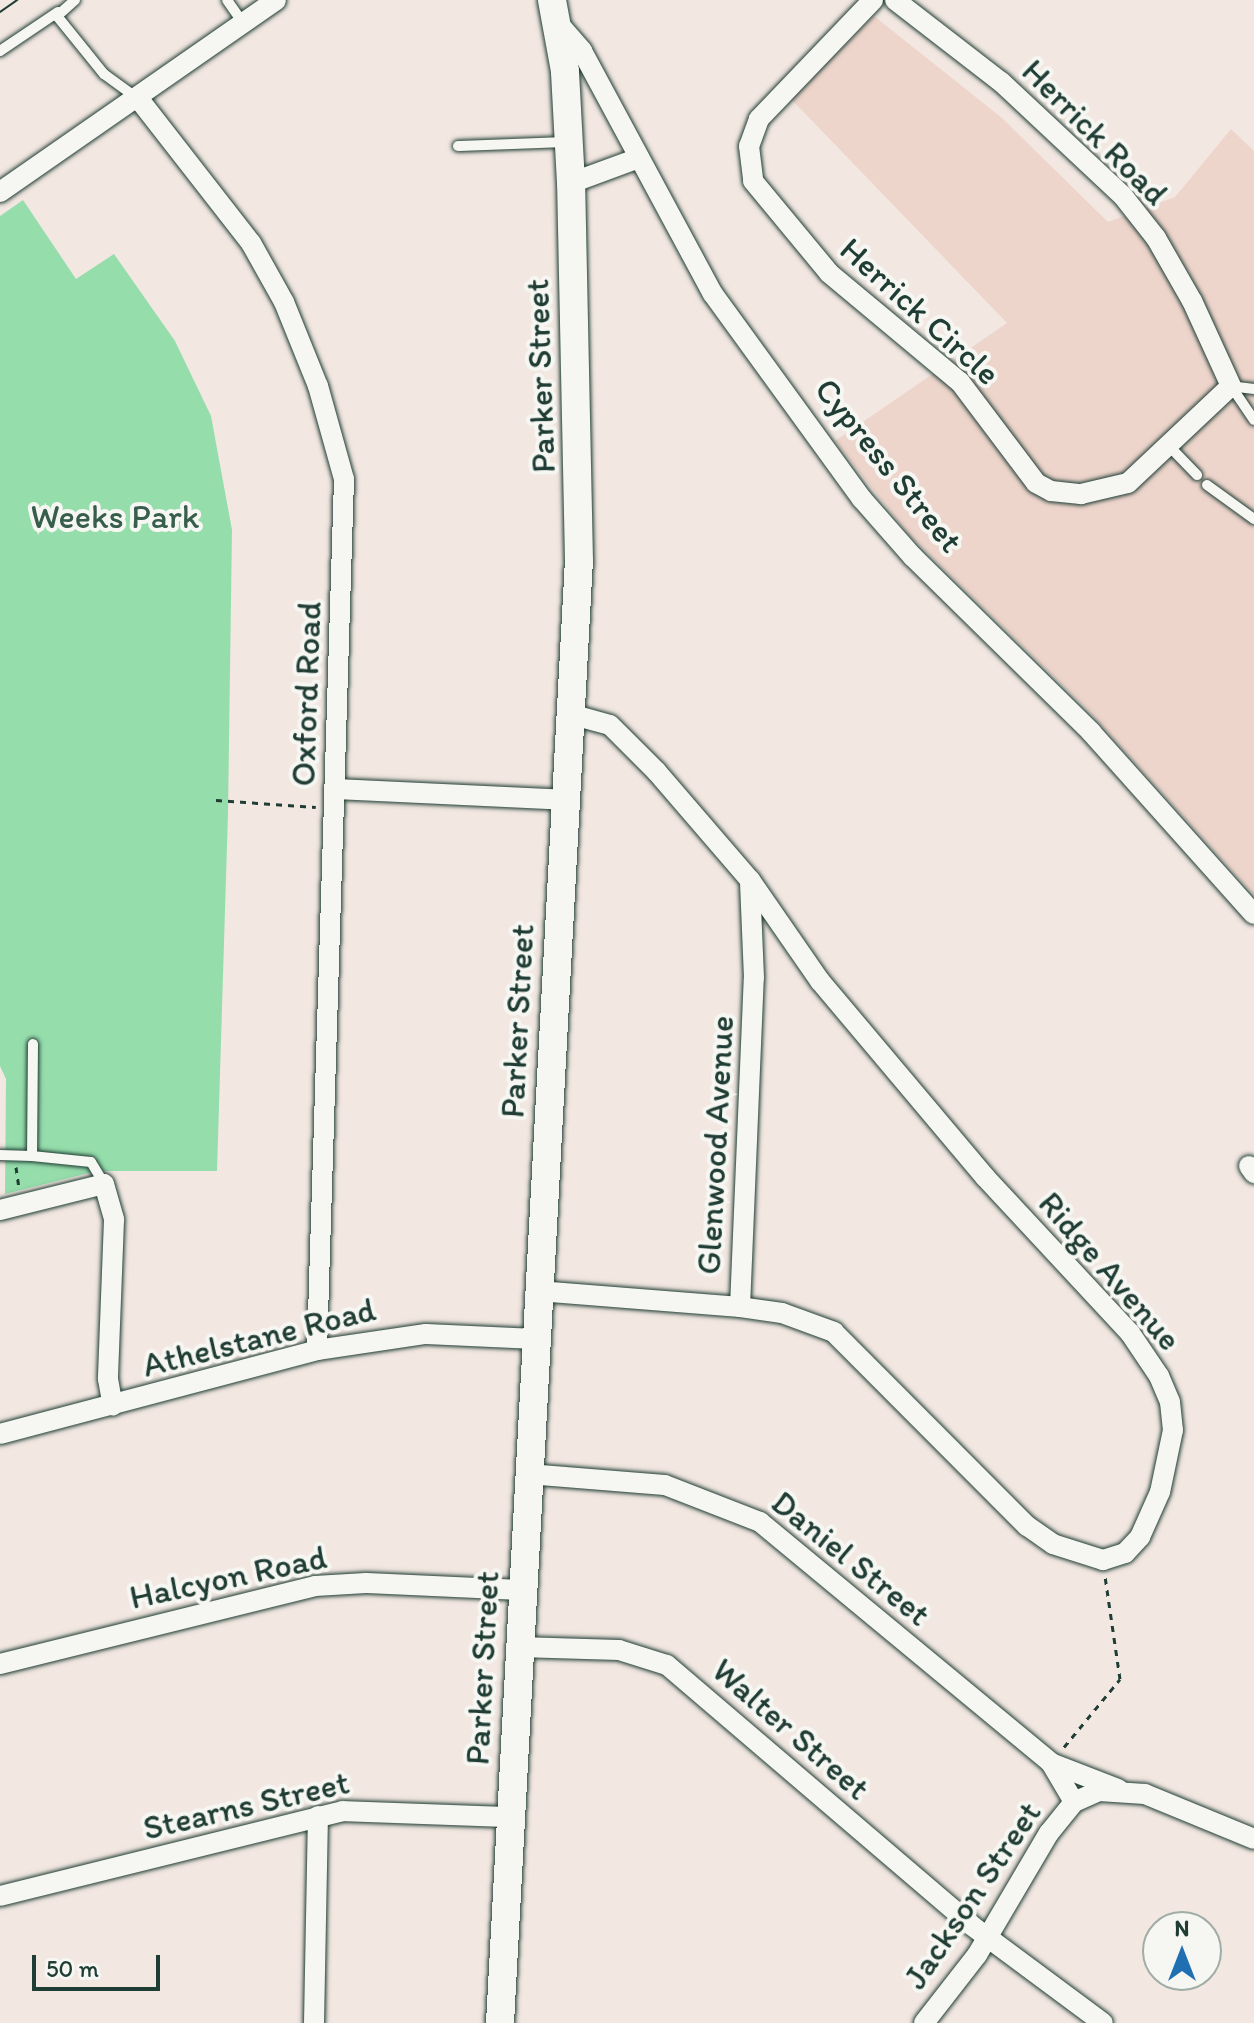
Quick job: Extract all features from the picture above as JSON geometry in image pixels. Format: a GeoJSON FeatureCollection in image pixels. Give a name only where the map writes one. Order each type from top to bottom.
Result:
{"type":"FeatureCollection","features":[{"type":"Feature","properties":{"kind":"main road","name":"Parker Street"},"geometry":{"type":"LineString","coordinates":[[500,2023],[579,521],[571,183],[555,11]]}},
{"type":"Feature","properties":{"kind":"street"},"geometry":{"type":"LineString","coordinates":[[1,190],[276,0]]}},
{"type":"Feature","properties":{"kind":"street","name":"Herrick Circle"},"geometry":{"type":"LineString","coordinates":[[873,0],[759,119],[748,156],[758,188],[829,273],[960,382],[1016,461],[1044,487],[1081,494],[1118,487],[1170,447],[1231,386]]}},
{"type":"Feature","properties":{"kind":"street","name":"Herrick Road"},"geometry":{"type":"LineString","coordinates":[[895,0],[1001,82],[1133,207],[1175,269],[1231,386]]}},
{"type":"Feature","properties":{"kind":"street","name":"Cypress Street"},"geometry":{"type":"LineString","coordinates":[[555,11],[582,51],[713,294],[875,516],[1077,716],[1254,914]]}},
{"type":"Feature","properties":{"kind":"street","name":"Oxford Road"},"geometry":{"type":"LineString","coordinates":[[138,98],[251,243],[293,322],[333,431],[346,503],[317,1350]]}},
{"type":"Feature","properties":{"kind":"street"},"geometry":{"type":"LineString","coordinates":[[571,183],[639,158]]}},
{"type":"Feature","properties":{"kind":"street","name":"Ridge Avenue"},"geometry":{"type":"LineString","coordinates":[[570,714],[610,725],[750,880],[820,981],[985,1177],[1130,1333],[1159,1376],[1170,1402],[1173,1430],[1160,1492],[1140,1537],[1125,1553],[1103,1560]]}},
{"type":"Feature","properties":{"kind":"street"},"geometry":{"type":"LineString","coordinates":[[335,798],[565,800]]}},
{"type":"Feature","properties":{"kind":"street","name":"Glenwood Avenue"},"geometry":{"type":"LineString","coordinates":[[538,1291],[740,1307],[754,978],[750,880]]}},
{"type":"Feature","properties":{"kind":"street"},"geometry":{"type":"LineString","coordinates":[[0,1210],[104,1184],[114,1220],[108,1379],[113,1406]]}},
{"type":"Feature","properties":{"kind":"street"},"geometry":{"type":"LineString","coordinates":[[740,1307],[782,1313],[834,1332],[1027,1526],[1053,1544],[1103,1560]]}},
{"type":"Feature","properties":{"kind":"street","name":"Athelstane Road"},"geometry":{"type":"LineString","coordinates":[[0,1434],[317,1350],[426,1334],[536,1339]]}},
{"type":"Feature","properties":{"kind":"street","name":"Daniel Street"},"geometry":{"type":"LineString","coordinates":[[528,1474],[665,1485],[760,1522],[1051,1763],[1120,1790]]}},
{"type":"Feature","properties":{"kind":"street","name":"Halcyon Road"},"geometry":{"type":"LineString","coordinates":[[0,1664],[315,1586],[366,1583],[522,1590]]}},
{"type":"Feature","properties":{"kind":"street","name":"Walter Street"},"geometry":{"type":"LineString","coordinates":[[519,1647],[619,1650],[667,1665],[988,1938],[1103,2023]]}},
{"type":"Feature","properties":{"kind":"street","name":"Daniel Street"},"geometry":{"type":"LineString","coordinates":[[1051,1763],[1074,1802]]}},
{"type":"Feature","properties":{"kind":"street","name":"Jackson Street"},"geometry":{"type":"LineString","coordinates":[[924,2023],[988,1938],[1049,1833],[1074,1802],[1099,1791],[1120,1790],[1170,1800],[1254,1839]]}},
{"type":"Feature","properties":{"kind":"street","name":"Stearns Street"},"geometry":{"type":"LineString","coordinates":[[0,1896],[318,1816],[371,1809],[510,1817]]}},
{"type":"Feature","properties":{"kind":"street"},"geometry":{"type":"LineString","coordinates":[[314,2023],[318,1816]]}},
{"type":"Feature","properties":{"kind":"lane"},"geometry":{"type":"LineString","coordinates":[[0,51],[75,0]]}},
{"type":"Feature","properties":{"kind":"lane"},"geometry":{"type":"LineString","coordinates":[[227,0],[243,23]]}},
{"type":"Feature","properties":{"kind":"lane"},"geometry":{"type":"LineString","coordinates":[[58,12],[104,74],[138,98]]}},
{"type":"Feature","properties":{"kind":"lane"},"geometry":{"type":"LineString","coordinates":[[458,146],[569,142]]}},
{"type":"Feature","properties":{"kind":"lane"},"geometry":{"type":"LineString","coordinates":[[1231,386],[1254,389]]}},
{"type":"Feature","properties":{"kind":"lane"},"geometry":{"type":"LineString","coordinates":[[1231,386],[1254,420]]}},
{"type":"Feature","properties":{"kind":"lane"},"geometry":{"type":"LineString","coordinates":[[1170,447],[1197,475]]}},
{"type":"Feature","properties":{"kind":"lane"},"geometry":{"type":"LineString","coordinates":[[1207,485],[1254,519]]}},
{"type":"Feature","properties":{"kind":"lane"},"geometry":{"type":"LineString","coordinates":[[32,1156],[33,1044]]}},
{"type":"Feature","properties":{"kind":"lane"},"geometry":{"type":"LineString","coordinates":[[0,1155],[91,1162],[104,1184]]}},
{"type":"Feature","properties":{"kind":"path"},"geometry":{"type":"LineString","coordinates":[[216,800],[335,798]]}},
{"type":"Feature","properties":{"kind":"path"},"geometry":{"type":"LineString","coordinates":[[14,1156],[19,1190]]}},
{"type":"Feature","properties":{"kind":"path"},"geometry":{"type":"LineString","coordinates":[[1051,1763],[1120,1679],[1103,1560]]}},
{"type":"Feature","properties":{"kind":"shaded area"},"geometry":{"type":"Polygon","coordinates":[[[874,16],[1002,118],[1108,222],[1175,197],[1231,129],[1254,151],[1254,895],[1086,708],[909,535],[835,441],[1007,323],[791,99],[874,16]]]}},
{"type":"Feature","properties":{"kind":"green space","name":"Weeks Park"},"geometry":{"type":"Polygon","coordinates":[[[23,200],[76,279],[114,254],[175,341],[211,416],[232,530],[228,813],[217,1171],[97,1171],[5,1194],[6,1079],[0,1066],[0,216],[23,200]]]}},
{"type":"Feature","properties":{"kind":"tram line"},"geometry":{"type":"LineString","coordinates":[[0,12],[17,0]]}}]}
